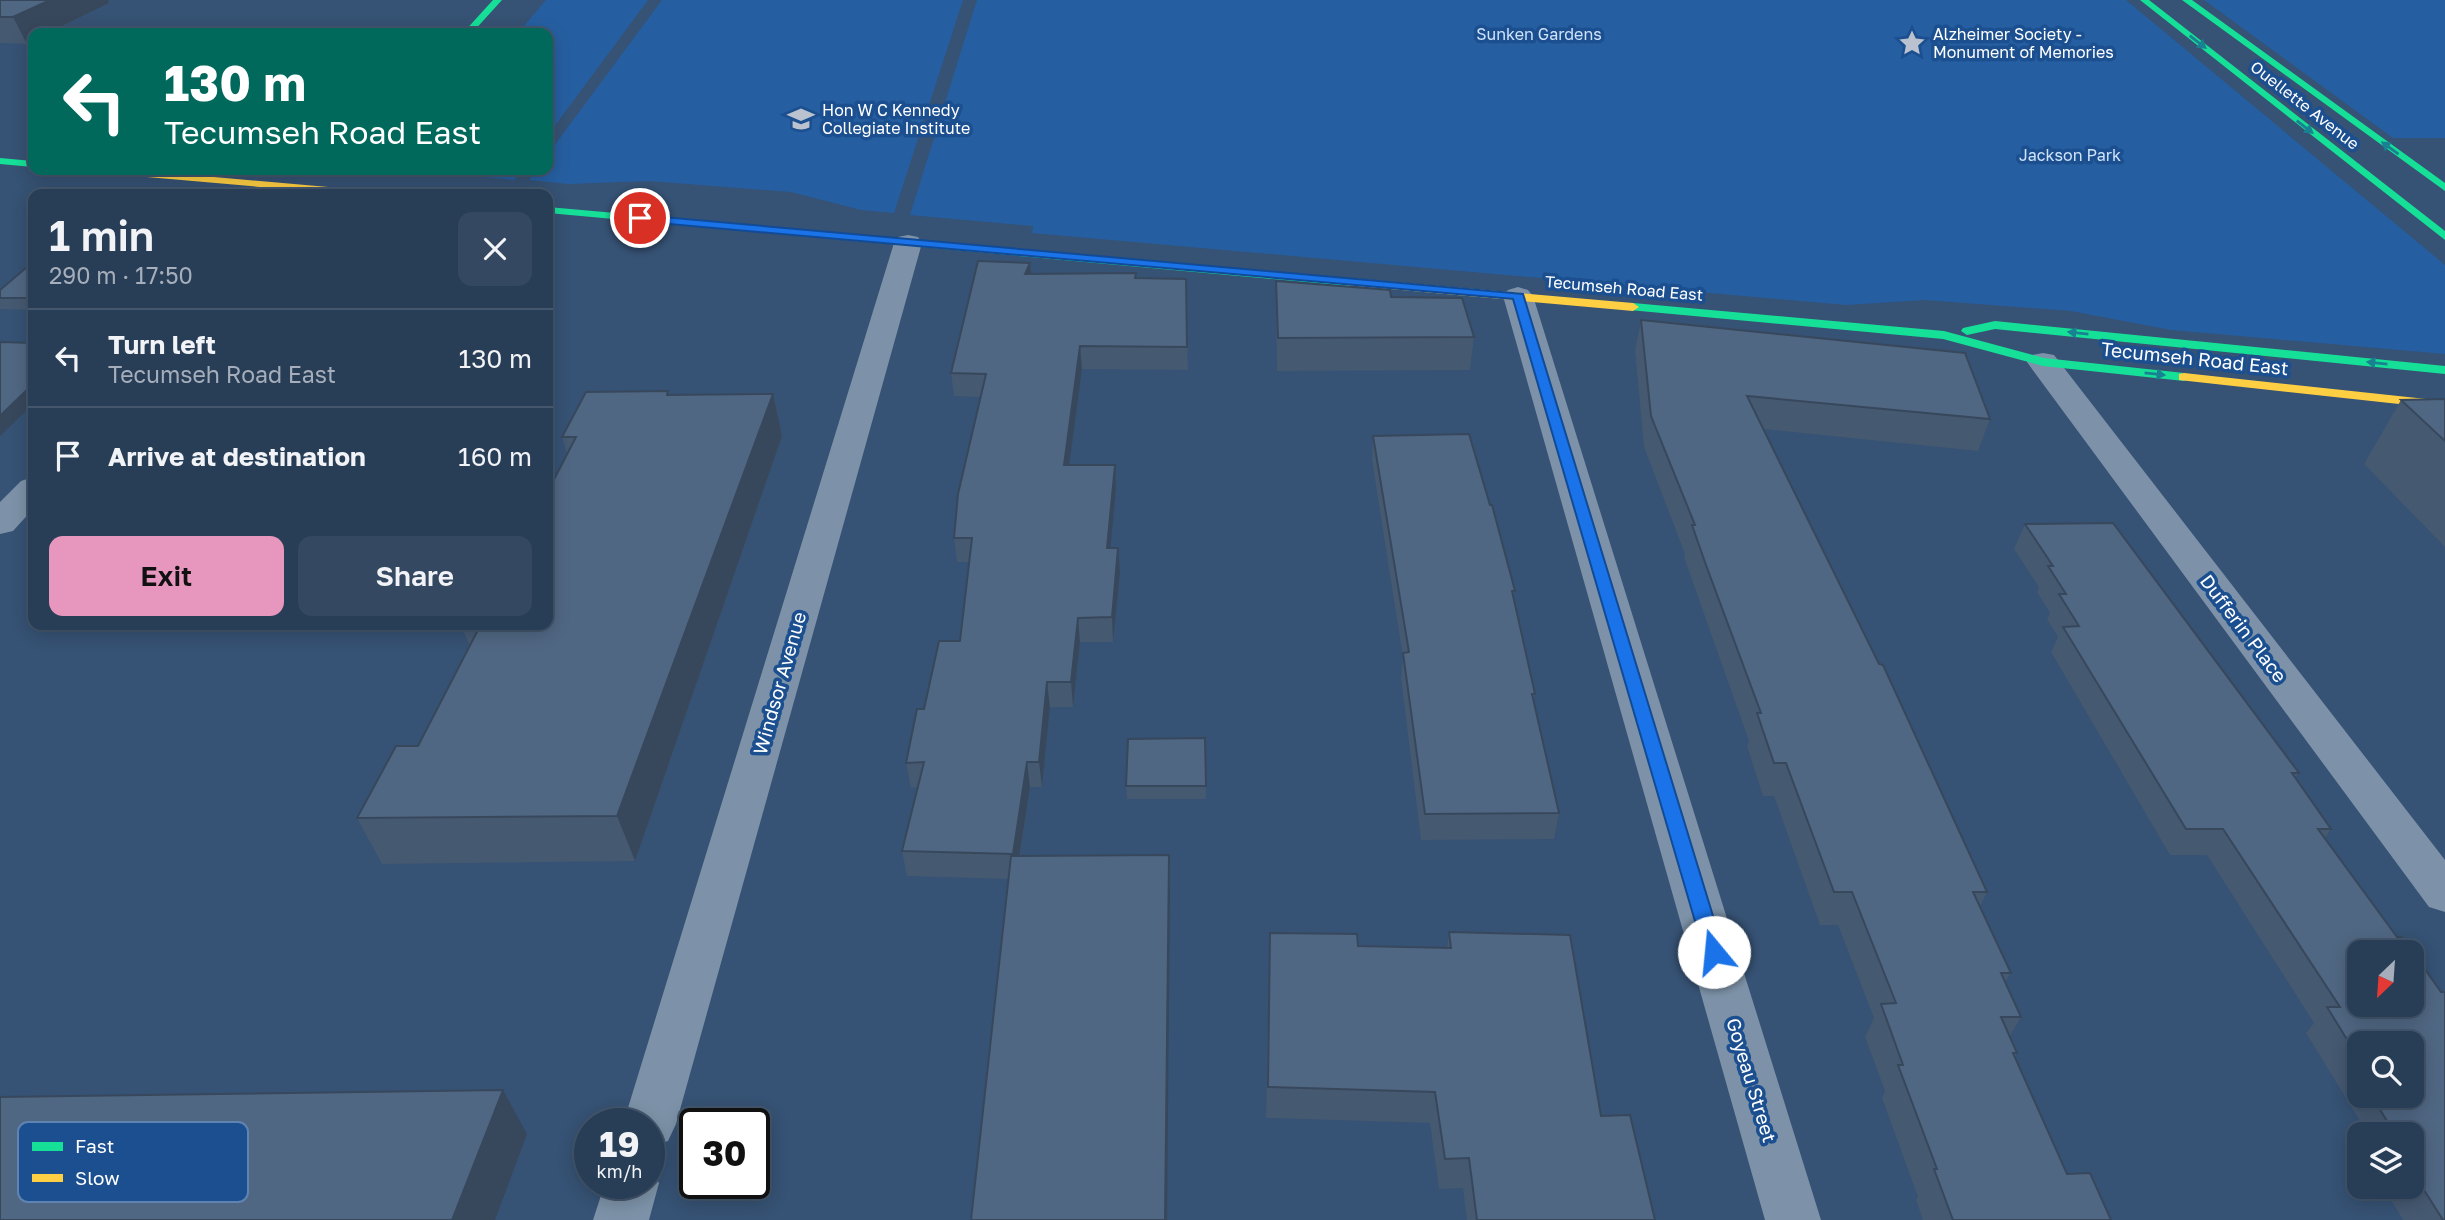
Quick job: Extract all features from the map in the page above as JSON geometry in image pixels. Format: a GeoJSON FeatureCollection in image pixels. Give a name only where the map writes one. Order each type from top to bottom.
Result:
{"type":"FeatureCollection","features":[{"type":"Feature","properties":{"kind":"main road"},"geometry":{"type":"LineString","coordinates":[[472,28],[498,0]]}},
{"type":"Feature","properties":{"kind":"main road","name":"Ouellette Avenue"},"geometry":{"type":"LineString","coordinates":[[2144,0],[2445,237]]}},
{"type":"Feature","properties":{"kind":"main road","name":"Ouellette Avenue"},"geometry":{"type":"LineString","coordinates":[[2186,0],[2445,188]]}},
{"type":"Feature","properties":{"kind":"main road"},"geometry":{"type":"LineString","coordinates":[[0,161],[28,164]]}},
{"type":"Feature","properties":{"kind":"main road"},"geometry":{"type":"LineString","coordinates":[[150,175],[287,189]]}},
{"type":"Feature","properties":{"kind":"main road"},"geometry":{"type":"LineString","coordinates":[[319,189],[332,175]]}},
{"type":"Feature","properties":{"kind":"main road","name":"Tecumseh Road East"},"geometry":{"type":"LineString","coordinates":[[553,210],[1944,335],[2043,362],[2445,405]]}},
{"type":"Feature","properties":{"kind":"main road","name":"Tecumseh Road East"},"geometry":{"type":"LineString","coordinates":[[1944,335],[1995,325],[2445,370]]}},
{"type":"Feature","properties":{"kind":"street","name":"Windsor Avenue"},"geometry":{"type":"LineString","coordinates":[[654,1108],[908,243]]}},
{"type":"Feature","properties":{"kind":"street","name":"Goyeau Street"},"geometry":{"type":"LineString","coordinates":[[1518,296],[1793,1220]]}},
{"type":"Feature","properties":{"kind":"street","name":"Dufferin Place"},"geometry":{"type":"LineString","coordinates":[[2043,362],[2445,894]]}},
{"type":"Feature","properties":{"kind":"street"},"geometry":{"type":"LineString","coordinates":[[0,523],[28,493]]}},
{"type":"Feature","properties":{"kind":"street"},"geometry":{"type":"LineString","coordinates":[[621,1220],[627,1199]]}},
{"type":"Feature","properties":{"kind":"green space"},"geometry":{"type":"Polygon","coordinates":[[[546,0],[648,0],[553,128],[553,28],[522,28],[546,0]]]}},
{"type":"Feature","properties":{"kind":"green space"},"geometry":{"type":"Polygon","coordinates":[[[662,0],[963,0],[894,213],[861,210],[791,192],[649,181],[569,184],[529,180],[532,175],[553,175],[553,147],[662,0]]]}},
{"type":"Feature","properties":{"kind":"green space","name":"Jackson Park"},"geometry":{"type":"Polygon","coordinates":[[[977,0],[2126,0],[2445,265],[2445,354],[2171,330],[2071,311],[1925,300],[1846,305],[1032,233],[1033,226],[910,215],[977,0]]]}},
{"type":"Feature","properties":{"kind":"green space"},"geometry":{"type":"Polygon","coordinates":[[[2204,0],[2445,0],[2445,138],[2393,138],[2204,0]]]}},
{"type":"Feature","properties":{"kind":"green space"},"geometry":{"type":"Polygon","coordinates":[[[464,175],[518,175],[514,180],[464,175]]]}},
{"type":"Feature","properties":{"kind":"building"},"geometry":{"type":"Polygon","coordinates":[[[0,0],[50,0],[13,17],[0,17],[0,0]]]}},
{"type":"Feature","properties":{"kind":"building"},"geometry":{"type":"Polygon","coordinates":[[[978,261],[1030,263],[1025,274],[1136,273],[1135,278],[1186,279],[1187,347],[1080,346],[1064,465],[1115,465],[1107,548],[1118,548],[1112,617],[1078,618],[1071,682],[1047,682],[1039,762],[1027,762],[1013,854],[902,851],[924,762],[906,763],[917,709],[924,709],[939,641],[960,641],[972,538],[954,538],[958,494],[986,374],[951,373],[978,261]]]}},
{"type":"Feature","properties":{"kind":"building"},"geometry":{"type":"Polygon","coordinates":[[[28,266],[28,298],[0,298],[0,290],[28,266]]]}},
{"type":"Feature","properties":{"kind":"building"},"geometry":{"type":"Polygon","coordinates":[[[1276,281],[1390,290],[1391,297],[1462,298],[1474,337],[1278,338],[1276,281]]]}},
{"type":"Feature","properties":{"kind":"building"},"geometry":{"type":"Polygon","coordinates":[[[1641,320],[1965,353],[1990,419],[1747,396],[1879,664],[1883,665],[1987,892],[1973,892],[2011,973],[2001,973],[2021,1017],[2001,1017],[2017,1053],[2013,1053],[2067,1174],[2090,1173],[2111,1220],[1953,1220],[1898,1065],[1903,1065],[1881,1004],[1896,1003],[1852,892],[1834,892],[1786,763],[1774,763],[1757,713],[1761,713],[1692,525],[1695,525],[1651,416],[1641,320]]]}},
{"type":"Feature","properties":{"kind":"building"},"geometry":{"type":"Polygon","coordinates":[[[0,342],[28,343],[28,389],[0,416],[0,342]]]}},
{"type":"Feature","properties":{"kind":"building"},"geometry":{"type":"Polygon","coordinates":[[[668,391],[667,395],[773,394],[617,816],[357,818],[396,746],[418,746],[478,630],[553,630],[553,481],[576,437],[562,437],[586,392],[668,391]]]}},
{"type":"Feature","properties":{"kind":"building"},"geometry":{"type":"Polygon","coordinates":[[[2445,399],[2445,441],[2401,400],[2445,399]]]}},
{"type":"Feature","properties":{"kind":"building"},"geometry":{"type":"Polygon","coordinates":[[[1469,434],[1492,505],[1515,591],[1512,591],[1535,694],[1532,694],[1559,813],[1425,814],[1403,653],[1409,652],[1373,436],[1469,434]]]}},
{"type":"Feature","properties":{"kind":"building"},"geometry":{"type":"Polygon","coordinates":[[[2113,523],[2299,773],[2292,773],[2331,829],[2318,829],[2397,937],[2404,940],[2347,940],[2347,1017],[2424,1017],[2424,968],[2441,992],[2445,992],[2445,1220],[2424,1190],[2424,1122],[2388,1122],[2379,1108],[2424,1108],[2424,1031],[2347,1031],[2347,1040],[2327,1007],[2340,1007],[2223,829],[2186,829],[2063,627],[2079,626],[2059,594],[2066,594],[2048,566],[2053,566],[2025,524],[2113,523]]]}},
{"type":"Feature","properties":{"kind":"building"},"geometry":{"type":"Polygon","coordinates":[[[1205,738],[1206,786],[1126,786],[1128,739],[1205,738]]]}},
{"type":"Feature","properties":{"kind":"building"},"geometry":{"type":"Polygon","coordinates":[[[1169,855],[1165,1220],[971,1220],[1011,856],[1169,855]]]}},
{"type":"Feature","properties":{"kind":"building"},"geometry":{"type":"Polygon","coordinates":[[[1449,932],[1570,935],[1601,1116],[1630,1115],[1655,1220],[1477,1220],[1469,1158],[1445,1159],[1435,1092],[1268,1087],[1270,933],[1357,934],[1358,946],[1451,948],[1449,932]]]}},
{"type":"Feature","properties":{"kind":"building"},"geometry":{"type":"Polygon","coordinates":[[[503,1090],[452,1220],[0,1220],[0,1097],[503,1090]]]}},
{"type":"Feature","properties":{"kind":"traffic: fast"},"geometry":{"type":"LineString","coordinates":[[472,28],[498,0]]}},
{"type":"Feature","properties":{"kind":"traffic: fast"},"geometry":{"type":"LineString","coordinates":[[2144,0],[2445,237]]}},
{"type":"Feature","properties":{"kind":"traffic: fast"},"geometry":{"type":"LineString","coordinates":[[2186,0],[2445,188]]}},
{"type":"Feature","properties":{"kind":"traffic: fast"},"geometry":{"type":"LineString","coordinates":[[0,161],[28,164]]}},
{"type":"Feature","properties":{"kind":"traffic: fast"},"geometry":{"type":"LineString","coordinates":[[553,210],[1349,282]]}},
{"type":"Feature","properties":{"kind":"traffic: fast"},"geometry":{"type":"LineString","coordinates":[[1633,307],[1944,335],[2043,362],[2184,377]]}},
{"type":"Feature","properties":{"kind":"traffic: fast"},"geometry":{"type":"LineString","coordinates":[[1967,331],[1995,325],[2445,370]]}},
{"type":"Feature","properties":{"kind":"traffic: slow"},"geometry":{"type":"LineString","coordinates":[[158,175],[317,189]]}},
{"type":"Feature","properties":{"kind":"traffic: slow"},"geometry":{"type":"LineString","coordinates":[[1349,282],[1633,307]]}},
{"type":"Feature","properties":{"kind":"traffic: slow"},"geometry":{"type":"LineString","coordinates":[[2184,377],[2445,405]]}},
{"type":"Feature","properties":{"kind":"place","name":"Alzheimer Society - Monument of Memories"},"geometry":{"type":"Point","coordinates":[1912,43]}},
{"type":"Feature","properties":{"kind":"place","name":"Hon W C Kennedy Collegiate Institute"},"geometry":{"type":"Point","coordinates":[801,119]}},
{"type":"Feature","properties":{"kind":"route"},"geometry":{"type":"LineString","coordinates":[[640,218],[1518,296],[1714,952]]}},
{"type":"Feature","properties":{"kind":"park label","name":"Sunken Gardens"},"geometry":{"type":"Point","coordinates":[1539,34]}}]}
